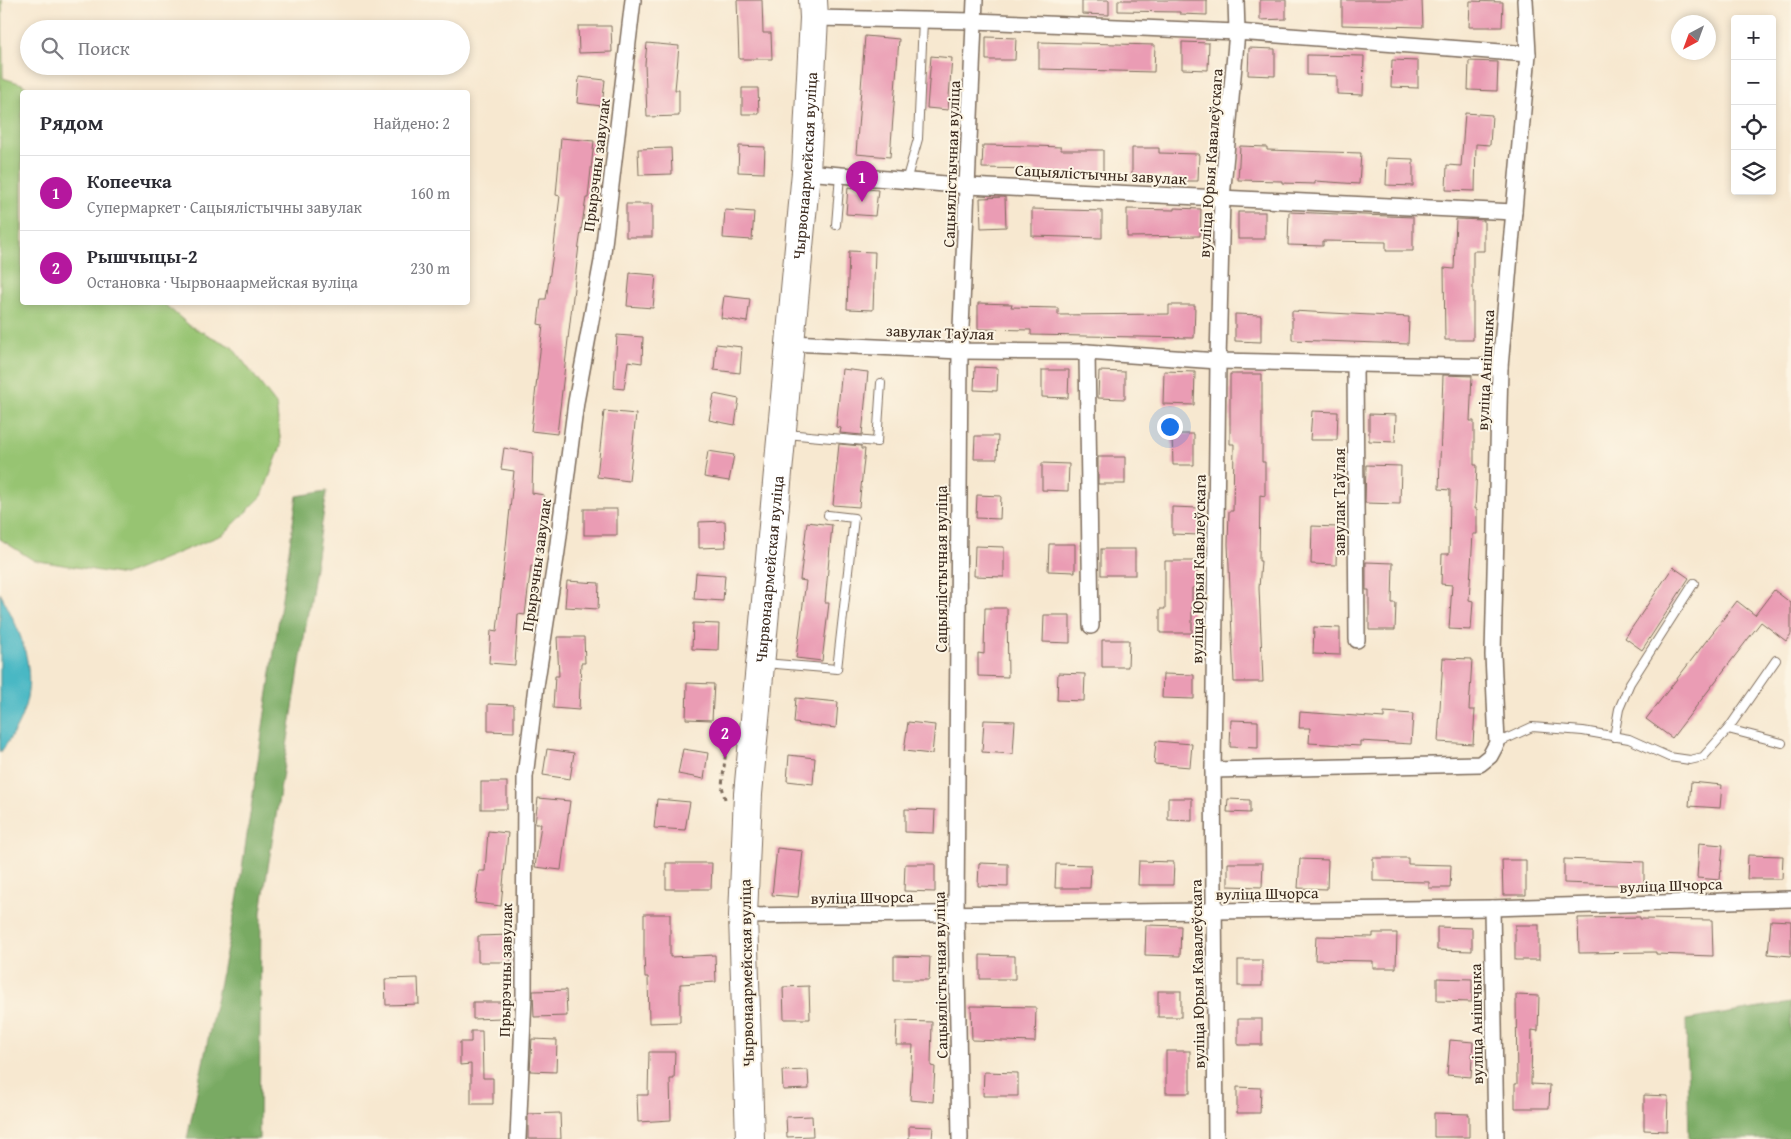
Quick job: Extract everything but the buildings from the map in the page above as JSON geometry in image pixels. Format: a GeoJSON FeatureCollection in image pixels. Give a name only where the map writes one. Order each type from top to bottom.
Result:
{"type":"FeatureCollection","features":[{"type":"Feature","properties":{"kind":"highway","name":"Чырвонаармейская вуліца"},"geometry":{"type":"LineString","coordinates":[[750,1139],[742,916],[748,794],[806,172],[813,9]]}},
{"type":"Feature","properties":{"kind":"street","name":"Прырэчны завулак"},"geometry":{"type":"LineString","coordinates":[[518,1139],[524,995],[525,777],[536,686],[558,551],[576,402],[602,261],[633,0]]}},
{"type":"Feature","properties":{"kind":"street","name":"Сацыялістычная вуліца"},"geometry":{"type":"LineString","coordinates":[[960,1139],[956,914],[960,352],[975,0]]}},
{"type":"Feature","properties":{"kind":"street","name":"вуліца Юрыя Кавалеўскага"},"geometry":{"type":"LineString","coordinates":[[1216,1139],[1213,770],[1218,361],[1222,198],[1237,32],[1236,0]]}},
{"type":"Feature","properties":{"kind":"street","name":"вуліца Анішчыка"},"geometry":{"type":"LineString","coordinates":[[1497,743],[1493,655],[1500,367],[1528,54],[1525,0]]}},
{"type":"Feature","properties":{"kind":"street"},"geometry":{"type":"LineString","coordinates":[[813,9],[923,20],[1237,32],[1528,54]]}},
{"type":"Feature","properties":{"kind":"street","name":"Сацыялістычны завулак"},"geometry":{"type":"LineString","coordinates":[[806,172],[968,186],[1514,212]]}},
{"type":"Feature","properties":{"kind":"street","name":"завулак Таўлая"},"geometry":{"type":"LineString","coordinates":[[791,343],[960,352],[1087,352],[1218,361],[1500,367]]}},
{"type":"Feature","properties":{"kind":"street"},"geometry":{"type":"LineString","coordinates":[[1087,352],[1091,626]]}},
{"type":"Feature","properties":{"kind":"street","name":"завулак Таўлая"},"geometry":{"type":"LineString","coordinates":[[1355,364],[1357,640]]}},
{"type":"Feature","properties":{"kind":"street"},"geometry":{"type":"LineString","coordinates":[[1213,770],[1480,764],[1490,756],[1497,743]]}},
{"type":"Feature","properties":{"kind":"street","name":"вуліца Шчорса"},"geometry":{"type":"LineString","coordinates":[[742,916],[1492,908],[1791,899]]}},
{"type":"Feature","properties":{"kind":"street","name":"вуліца Анішчыка"},"geometry":{"type":"LineString","coordinates":[[1492,908],[1496,1139]]}},
{"type":"Feature","properties":{"kind":"lane"},"geometry":{"type":"LineString","coordinates":[[906,181],[918,139],[923,20]]}},
{"type":"Feature","properties":{"kind":"lane"},"geometry":{"type":"LineString","coordinates":[[836,225],[840,175]]}},
{"type":"Feature","properties":{"kind":"lane"},"geometry":{"type":"LineString","coordinates":[[782,434],[877,442],[881,383]]}},
{"type":"Feature","properties":{"kind":"lane"},"geometry":{"type":"LineString","coordinates":[[759,662],[837,669],[854,518],[828,515]]}},
{"type":"Feature","properties":{"kind":"lane"},"geometry":{"type":"LineString","coordinates":[[1614,737],[1620,709],[1630,683],[1694,583]]}},
{"type":"Feature","properties":{"kind":"lane"},"geometry":{"type":"LineString","coordinates":[[1497,743],[1532,727],[1583,731],[1629,739],[1669,757],[1690,760],[1703,757],[1728,729],[1776,660]]}},
{"type":"Feature","properties":{"kind":"lane"},"geometry":{"type":"LineString","coordinates":[[1728,729],[1782,743]]}},
{"type":"Feature","properties":{"kind":"green space"},"geometry":{"type":"Polygon","coordinates":[[[0,0],[2,0],[3,78],[22,84],[30,90],[20,90],[20,305],[165,305],[190,326],[232,347],[276,404],[281,446],[262,496],[224,534],[124,575],[33,560],[0,539],[0,0]]]}},
{"type":"Feature","properties":{"kind":"green space"},"geometry":{"type":"Polygon","coordinates":[[[327,491],[261,912],[259,1139],[187,1139],[238,896],[297,496],[327,491]]]}},
{"type":"Feature","properties":{"kind":"green space"},"geometry":{"type":"Polygon","coordinates":[[[1791,1003],[1791,1139],[1689,1139],[1686,1020],[1791,1003]]]}},
{"type":"Feature","properties":{"kind":"water"},"geometry":{"type":"Polygon","coordinates":[[[0,593],[20,634],[29,673],[28,693],[23,712],[14,732],[0,753],[0,593]]]}},
{"type":"Feature","properties":{"kind":"place","name":"Копеечка"},"geometry":{"type":"Point","coordinates":[862,202]}},
{"type":"Feature","properties":{"kind":"place","name":"Рышчыцы-2"},"geometry":{"type":"Point","coordinates":[725,758]}}]}
